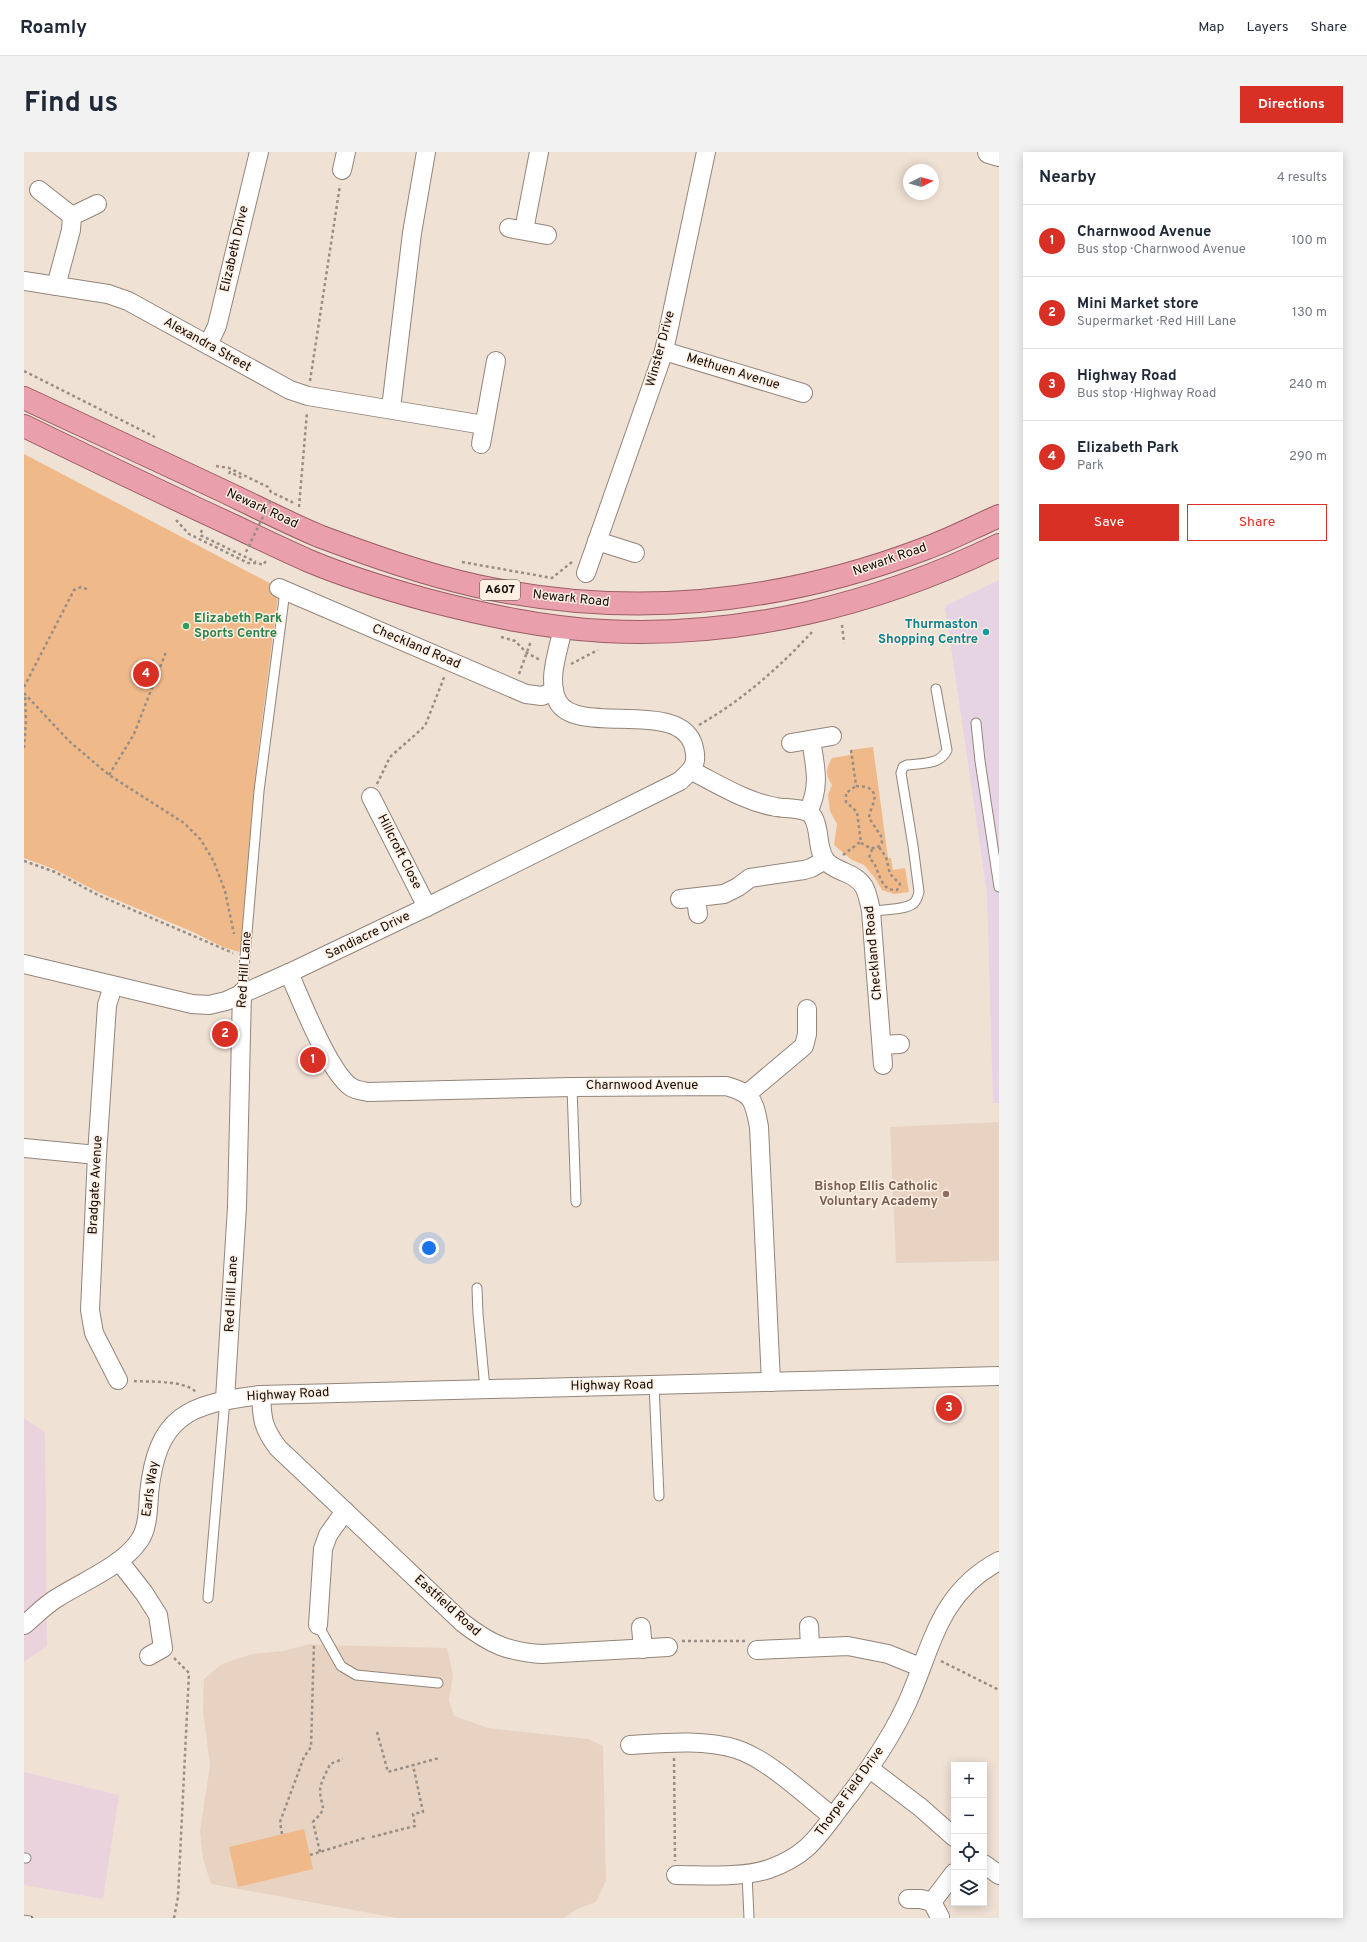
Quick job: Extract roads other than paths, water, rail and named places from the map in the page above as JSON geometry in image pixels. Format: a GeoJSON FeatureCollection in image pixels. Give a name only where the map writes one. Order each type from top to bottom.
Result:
{"type":"FeatureCollection","features":[{"type":"Feature","properties":{"kind":"highway","name":"Newark Road"},"geometry":{"type":"LineString","coordinates":[[24,398],[317,535],[395,563],[476,586],[545,597],[632,604],[664,604],[712,601],[775,592],[824,581],[873,567],[925,549],[999,516]]}},
{"type":"Feature","properties":{"kind":"highway","name":"Newark Road"},"geometry":{"type":"LineString","coordinates":[[24,426],[177,500],[310,561],[391,590],[474,612],[563,627],[604,631],[651,631],[713,628],[780,620],[874,596],[942,570],[999,545]]}},
{"type":"Feature","properties":{"kind":"street","name":"Elizabeth Drive"},"geometry":{"type":"LineString","coordinates":[[208,345],[217,326],[259,152]]}},
{"type":"Feature","properties":{"kind":"street"},"geometry":{"type":"LineString","coordinates":[[342,170],[346,152]]}},
{"type":"Feature","properties":{"kind":"street"},"geometry":{"type":"LineString","coordinates":[[391,408],[412,233],[426,152]]}},
{"type":"Feature","properties":{"kind":"street"},"geometry":{"type":"LineString","coordinates":[[539,152],[517,229],[547,235]]}},
{"type":"Feature","properties":{"kind":"street","name":"Winster Drive"},"geometry":{"type":"LineString","coordinates":[[580,566],[597,541],[664,351],[706,152]]}},
{"type":"Feature","properties":{"kind":"street"},"geometry":{"type":"LineString","coordinates":[[989,152],[999,155]]}},
{"type":"Feature","properties":{"kind":"street"},"geometry":{"type":"LineString","coordinates":[[39,190],[72,216]]}},
{"type":"Feature","properties":{"kind":"street"},"geometry":{"type":"LineString","coordinates":[[72,216],[97,204]]}},
{"type":"Feature","properties":{"kind":"street"},"geometry":{"type":"LineString","coordinates":[[56,286],[71,230],[72,216]]}},
{"type":"Feature","properties":{"kind":"street","name":"Alexandra Street"},"geometry":{"type":"LineString","coordinates":[[24,281],[108,294],[128,302],[290,390],[308,396],[391,408],[484,425]]}},
{"type":"Feature","properties":{"kind":"street","name":"Methuen Avenue"},"geometry":{"type":"LineString","coordinates":[[664,351],[803,393]]}},
{"type":"Feature","properties":{"kind":"street"},"geometry":{"type":"LineString","coordinates":[[481,444],[496,361]]}},
{"type":"Feature","properties":{"kind":"street"},"geometry":{"type":"LineString","coordinates":[[597,541],[634,553]]}},
{"type":"Feature","properties":{"kind":"street","name":"Checkland Road"},"geometry":{"type":"LineString","coordinates":[[282,590],[526,694],[542,696],[554,691]]}},
{"type":"Feature","properties":{"kind":"street"},"geometry":{"type":"LineString","coordinates":[[563,627],[553,680],[554,691],[559,703],[566,709],[580,716],[664,722],[678,726],[687,732],[694,746],[696,760],[692,771],[747,799],[775,807],[808,812],[813,816],[825,860],[812,868],[804,870],[750,878],[738,887],[724,894],[691,904]]}},
{"type":"Feature","properties":{"kind":"street"},"geometry":{"type":"LineString","coordinates":[[791,743],[832,736]]}},
{"type":"Feature","properties":{"kind":"street"},"geometry":{"type":"LineString","coordinates":[[808,812],[816,790],[817,779],[811,740]]}},
{"type":"Feature","properties":{"kind":"street","name":"Sandiacre Drive"},"geometry":{"type":"LineString","coordinates":[[24,964],[192,1004],[209,1004],[226,1001],[242,992],[289,973],[427,907],[680,781],[692,771]]}},
{"type":"Feature","properties":{"kind":"street","name":"Hillcroft Close"},"geometry":{"type":"LineString","coordinates":[[371,797],[427,907]]}},
{"type":"Feature","properties":{"kind":"street","name":"Checkland Road"},"geometry":{"type":"LineString","coordinates":[[825,860],[832,866],[858,879],[864,885],[868,896],[871,912],[883,1065]]}},
{"type":"Feature","properties":{"kind":"street","name":"Charnwood Avenue"},"geometry":{"type":"LineString","coordinates":[[289,973],[330,1062],[341,1079],[352,1088],[368,1092],[572,1087],[726,1086],[738,1089],[747,1094]]}},
{"type":"Feature","properties":{"kind":"street","name":"Bradgate Avenue"},"geometry":{"type":"LineString","coordinates":[[113,986],[107,1005],[97,1155],[90,1310],[91,1323],[94,1333],[118,1380]]}},
{"type":"Feature","properties":{"kind":"street","name":"Red Hill Lane"},"geometry":{"type":"LineString","coordinates":[[226,1399],[237,1207],[242,992]]}},
{"type":"Feature","properties":{"kind":"street"},"geometry":{"type":"LineString","coordinates":[[771,1382],[759,1127],[755,1104],[747,1094],[804,1046],[807,1034],[807,1009]]}},
{"type":"Feature","properties":{"kind":"street"},"geometry":{"type":"LineString","coordinates":[[882,1045],[900,1044]]}},
{"type":"Feature","properties":{"kind":"street"},"geometry":{"type":"LineString","coordinates":[[24,1148],[97,1155]]}},
{"type":"Feature","properties":{"kind":"street","name":"Highway Road"},"geometry":{"type":"LineString","coordinates":[[226,1399],[261,1395],[999,1376]]}},
{"type":"Feature","properties":{"kind":"street","name":"Eastfield Road"},"geometry":{"type":"LineString","coordinates":[[261,1395],[262,1416],[266,1432],[278,1448],[463,1623],[484,1639],[504,1648],[521,1653],[542,1654],[668,1647]]}},
{"type":"Feature","properties":{"kind":"street","name":"Earls Way"},"geometry":{"type":"LineString","coordinates":[[24,1624],[55,1599],[119,1561],[140,1541],[145,1530],[151,1472],[158,1447],[172,1425],[195,1408],[226,1399]]}},
{"type":"Feature","properties":{"kind":"street"},"geometry":{"type":"LineString","coordinates":[[318,1625],[323,1549],[328,1535],[345,1511]]}},
{"type":"Feature","properties":{"kind":"street"},"geometry":{"type":"LineString","coordinates":[[119,1561],[144,1593],[158,1615],[156,1652]]}},
{"type":"Feature","properties":{"kind":"street","name":"Thorpe Field Drive"},"geometry":{"type":"LineString","coordinates":[[676,1875],[747,1874],[767,1870],[785,1863],[802,1853],[815,1841],[870,1770],[890,1736],[908,1701],[923,1660],[949,1606],[962,1587],[981,1571],[999,1561]]}},
{"type":"Feature","properties":{"kind":"street"},"geometry":{"type":"LineString","coordinates":[[809,1626],[810,1647]]}},
{"type":"Feature","properties":{"kind":"street"},"geometry":{"type":"LineString","coordinates":[[641,1628],[642,1649]]}},
{"type":"Feature","properties":{"kind":"street"},"geometry":{"type":"LineString","coordinates":[[757,1650],[848,1646],[923,1660]]}},
{"type":"Feature","properties":{"kind":"street"},"geometry":{"type":"LineString","coordinates":[[630,1745],[674,1743],[709,1745],[736,1749],[749,1754],[766,1764],[833,1817]]}},
{"type":"Feature","properties":{"kind":"street"},"geometry":{"type":"LineString","coordinates":[[870,1770],[920,1807],[951,1835]]}},
{"type":"Feature","properties":{"kind":"street"},"geometry":{"type":"LineString","coordinates":[[987,1866],[999,1875]]}},
{"type":"Feature","properties":{"kind":"street"},"geometry":{"type":"LineString","coordinates":[[908,1899],[921,1899],[936,1910],[951,1879]]}},
{"type":"Feature","properties":{"kind":"lane","name":"Red Hill Lane"},"geometry":{"type":"LineString","coordinates":[[242,992],[259,791],[282,590]]}},
{"type":"Feature","properties":{"kind":"lane"},"geometry":{"type":"LineString","coordinates":[[871,912],[904,907],[914,903],[917,899],[919,892],[901,773],[903,767],[907,765],[937,761],[947,750],[936,689]]}},
{"type":"Feature","properties":{"kind":"lane"},"geometry":{"type":"LineString","coordinates":[[976,723],[980,761],[999,887]]}},
{"type":"Feature","properties":{"kind":"lane"},"geometry":{"type":"LineString","coordinates":[[572,1087],[576,1202]]}},
{"type":"Feature","properties":{"kind":"lane"},"geometry":{"type":"LineString","coordinates":[[477,1288],[485,1389]]}},
{"type":"Feature","properties":{"kind":"lane"},"geometry":{"type":"LineString","coordinates":[[654,1385],[659,1496]]}},
{"type":"Feature","properties":{"kind":"lane"},"geometry":{"type":"LineString","coordinates":[[208,1598],[226,1399]]}},
{"type":"Feature","properties":{"kind":"lane"},"geometry":{"type":"LineString","coordinates":[[318,1625],[341,1666],[356,1675],[438,1683]]}},
{"type":"Feature","properties":{"kind":"lane"},"geometry":{"type":"LineString","coordinates":[[747,1874],[749,1918]]}},
{"type":"Feature","properties":{"kind":"railway"},"geometry":{"type":"LineString","coordinates":[[24,1917],[31,1918]]}},
{"type":"Feature","properties":{"kind":"place","name":"Elizabeth Park Sports Centre"},"geometry":{"type":"Point","coordinates":[186,626]}},
{"type":"Feature","properties":{"kind":"place","name":"Thurmaston Shopping Centre"},"geometry":{"type":"Point","coordinates":[986,632]}},
{"type":"Feature","properties":{"kind":"place","name":"Elizabeth Park"},"geometry":{"type":"Point","coordinates":[146,674]}},
{"type":"Feature","properties":{"kind":"place","name":"Mini Market store"},"geometry":{"type":"Point","coordinates":[225,1034]}},
{"type":"Feature","properties":{"kind":"place","name":"Charnwood Avenue"},"geometry":{"type":"Point","coordinates":[313,1060]}},
{"type":"Feature","properties":{"kind":"place","name":"Bishop Ellis Catholic Voluntary Academy"},"geometry":{"type":"Point","coordinates":[946,1194]}},
{"type":"Feature","properties":{"kind":"place","name":"Highway Road"},"geometry":{"type":"Point","coordinates":[949,1408]}}]}
